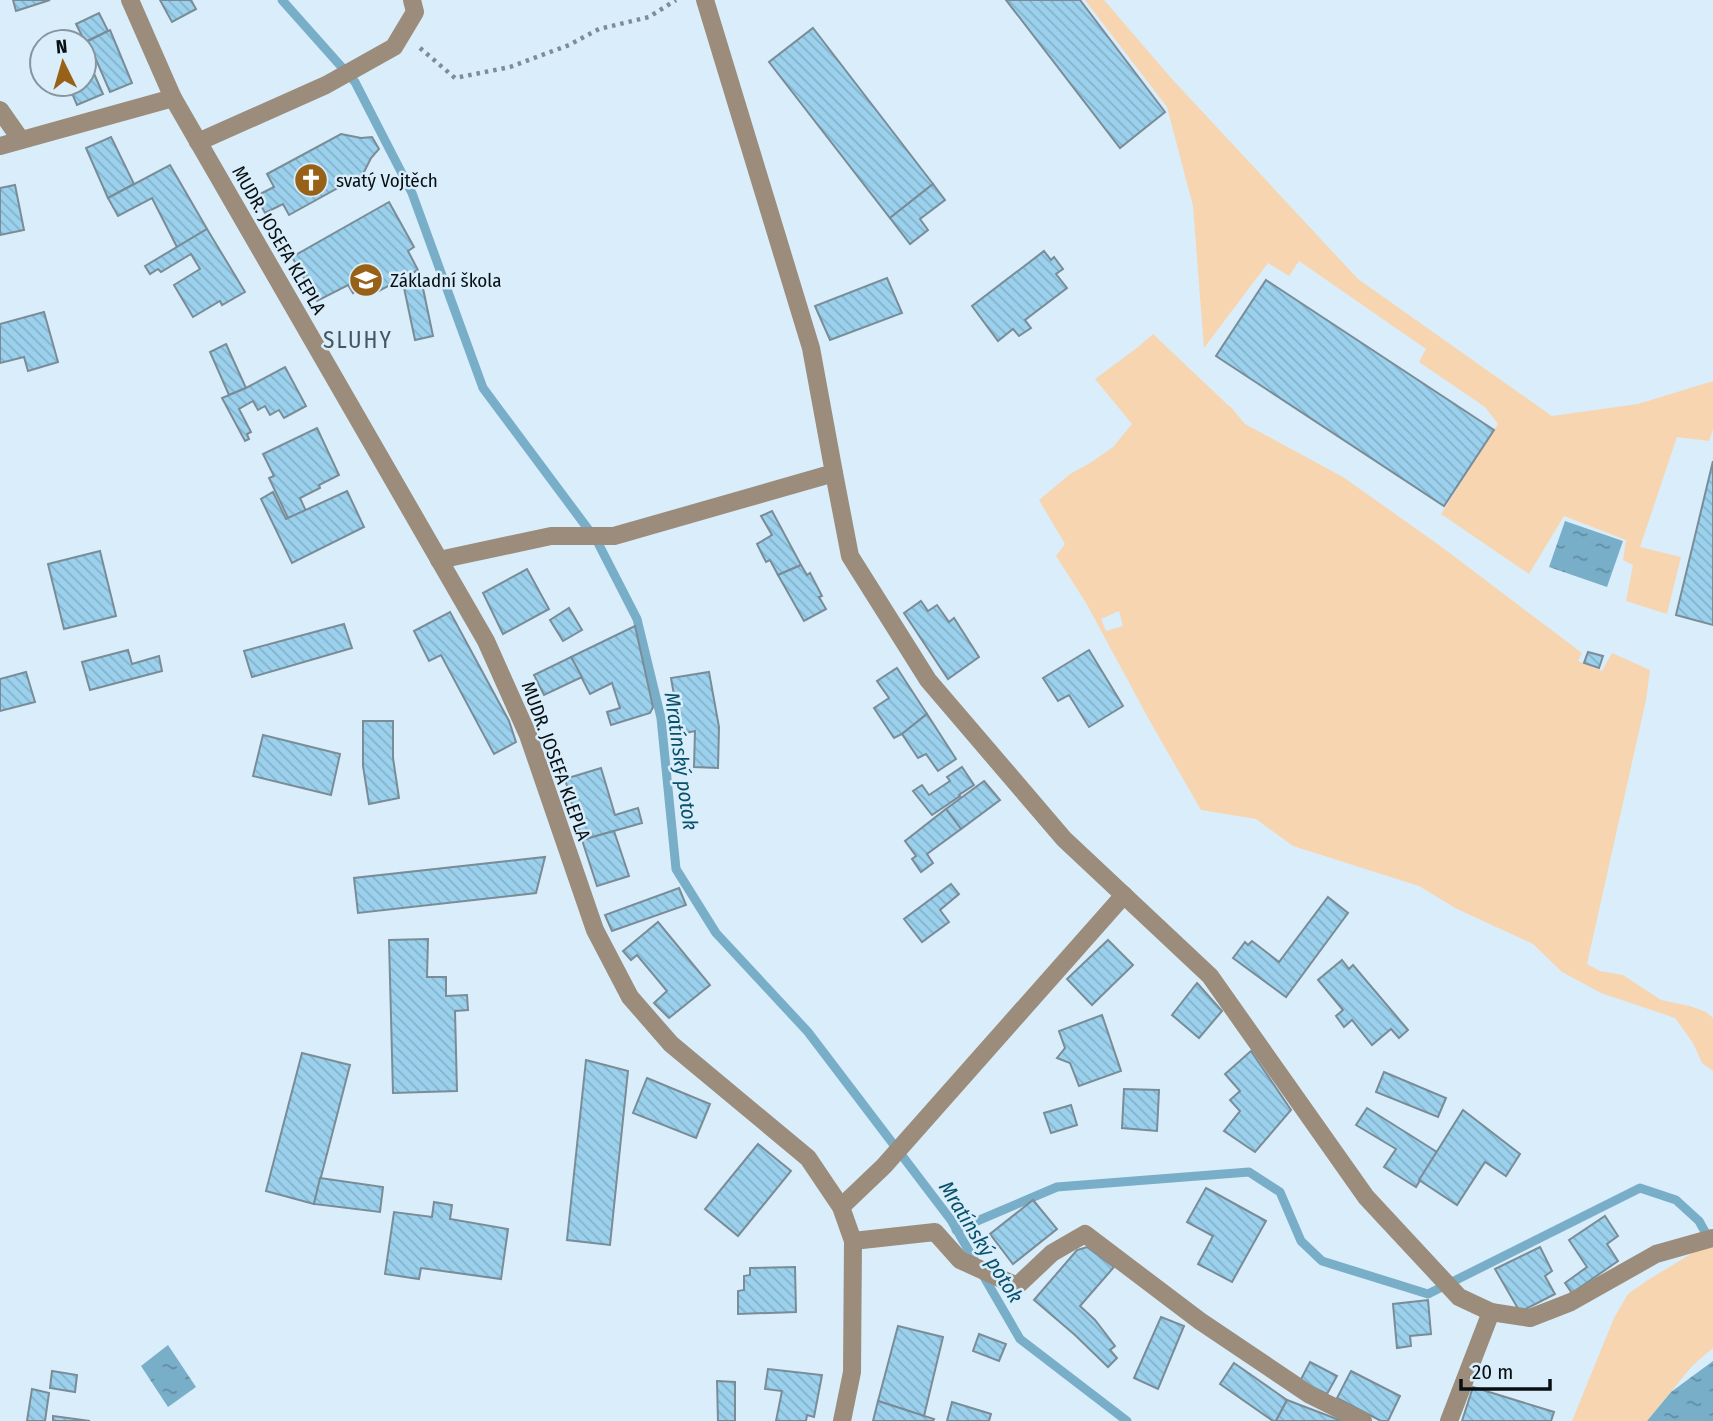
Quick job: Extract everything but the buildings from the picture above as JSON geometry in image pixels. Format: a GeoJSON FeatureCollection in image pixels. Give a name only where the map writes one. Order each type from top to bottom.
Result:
{"type":"FeatureCollection","features":[{"type":"Feature","properties":{"kind":"street","name":"MUDR. JOSEFA KLEPLA"},"geometry":{"type":"LineString","coordinates":[[130,0],[173,98],[486,641],[528,735],[594,930],[630,997],[671,1044],[808,1158],[841,1207],[853,1241],[852,1372],[842,1421]]}},
{"type":"Feature","properties":{"kind":"street"},"geometry":{"type":"LineString","coordinates":[[198,142],[326,85],[394,47],[415,12],[412,0]]}},
{"type":"Feature","properties":{"kind":"street"},"geometry":{"type":"LineString","coordinates":[[705,0],[810,348],[850,556],[928,680],[1064,839],[1210,976],[1366,1198],[1460,1297],[1491,1312],[1530,1318],[1571,1303],[1656,1254],[1713,1238]]}},
{"type":"Feature","properties":{"kind":"street"},"geometry":{"type":"LineString","coordinates":[[0,146],[173,98]]}},
{"type":"Feature","properties":{"kind":"street"},"geometry":{"type":"LineString","coordinates":[[0,110],[21,140]]}},
{"type":"Feature","properties":{"kind":"street"},"geometry":{"type":"LineString","coordinates":[[439,560],[551,536],[614,537],[834,473]]}},
{"type":"Feature","properties":{"kind":"street"},"geometry":{"type":"LineString","coordinates":[[841,1207],[884,1166],[1124,895]]}},
{"type":"Feature","properties":{"kind":"street"},"geometry":{"type":"LineString","coordinates":[[853,1241],[935,1232],[960,1260],[1017,1286],[1052,1253],[1085,1234],[1200,1321],[1310,1395],[1363,1421]]}},
{"type":"Feature","properties":{"kind":"street"},"geometry":{"type":"LineString","coordinates":[[1449,1421],[1491,1312]]}},
{"type":"Feature","properties":{"kind":"path"},"geometry":{"type":"LineString","coordinates":[[394,47],[421,48],[455,78],[510,67],[569,45],[599,29],[649,18],[676,0]]}},
{"type":"Feature","properties":{"kind":"shaded area"},"geometry":{"type":"Polygon","coordinates":[[[1085,0],[1104,0],[1172,79],[1358,279],[1552,416],[1638,404],[1713,381],[1713,429],[1709,441],[1677,437],[1640,547],[1681,557],[1667,614],[1626,601],[1633,565],[1623,560],[1626,540],[1564,516],[1529,574],[1441,514],[1498,424],[1485,407],[1419,362],[1426,349],[1299,261],[1289,276],[1268,263],[1204,348],[1193,206],[1167,107],[1085,0]]]}},
{"type":"Feature","properties":{"kind":"shaded area"},"geometry":{"type":"Polygon","coordinates":[[[1153,334],[1230,406],[1245,424],[1343,477],[1439,545],[1582,653],[1578,661],[1602,671],[1612,653],[1650,670],[1646,700],[1587,964],[1600,971],[1623,975],[1661,1000],[1706,1012],[1713,1018],[1713,1071],[1702,1063],[1693,1043],[1675,1018],[1601,993],[1562,972],[1533,944],[1457,909],[1419,886],[1293,846],[1256,819],[1201,810],[1086,603],[1056,556],[1065,544],[1039,500],[1070,474],[1113,447],[1132,424],[1095,379],[1153,334]],[[1119,611],[1101,619],[1106,631],[1123,626],[1119,611]]]}},
{"type":"Feature","properties":{"kind":"shaded area"},"geometry":{"type":"Polygon","coordinates":[[[1713,1247],[1713,1348],[1693,1365],[1647,1421],[1572,1421],[1614,1318],[1628,1294],[1694,1252],[1713,1247]]]}},
{"type":"Feature","properties":{"kind":"water"},"geometry":{"type":"Polygon","coordinates":[[[1565,521],[1623,541],[1607,587],[1549,567],[1565,521]]]}},
{"type":"Feature","properties":{"kind":"water"},"geometry":{"type":"Polygon","coordinates":[[[168,1345],[196,1387],[168,1407],[141,1366],[168,1345]]]}},
{"type":"Feature","properties":{"kind":"water"},"geometry":{"type":"Polygon","coordinates":[[[1713,1361],[1713,1421],[1647,1421],[1671,1392],[1713,1361]]]}},
{"type":"Feature","properties":{"kind":"waterway","name":"Mratínský potok"},"geometry":{"type":"LineString","coordinates":[[282,0],[355,82],[412,193],[483,388],[597,541],[637,619],[661,718],[676,869],[716,933],[808,1032],[951,1220],[1020,1339],[1127,1421]]}},
{"type":"Feature","properties":{"kind":"waterway"},"geometry":{"type":"LineString","coordinates":[[956,1230],[1057,1187],[1249,1172],[1280,1192],[1301,1241],[1322,1261],[1428,1294],[1640,1188],[1676,1200],[1699,1221],[1709,1239]]}},
{"type":"Feature","properties":{"kind":"place","name":"svatý Vojtěch"},"geometry":{"type":"Point","coordinates":[311,180]}},
{"type":"Feature","properties":{"kind":"place","name":"Základní škola"},"geometry":{"type":"Point","coordinates":[366,280]}},
{"type":"Feature","properties":{"kind":"district","name":"SLUHY"},"geometry":{"type":"Point","coordinates":[358,340]}}]}
